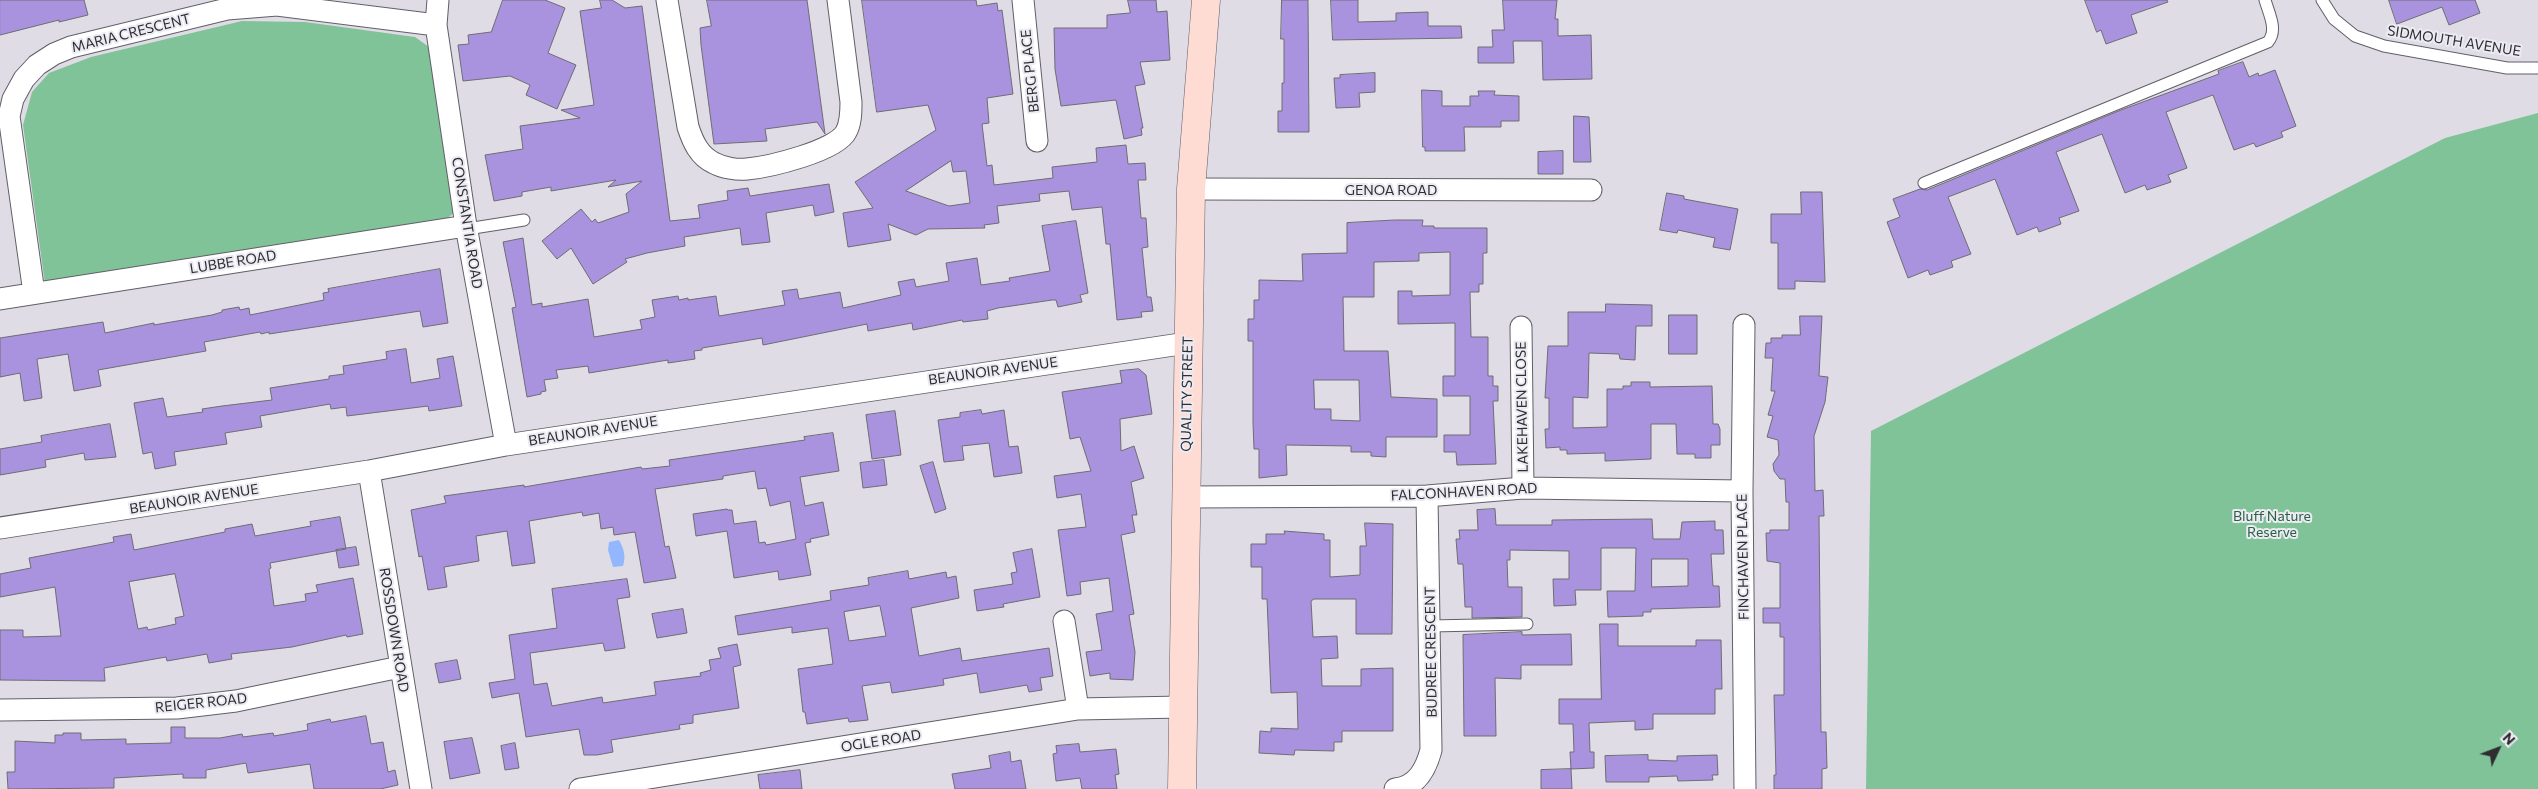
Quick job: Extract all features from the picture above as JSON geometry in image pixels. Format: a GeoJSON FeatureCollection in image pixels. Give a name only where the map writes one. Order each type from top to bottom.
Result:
{"type":"FeatureCollection","features":[{"type":"Feature","properties":{"kind":"street","name":"CONSTANTIA ROAD"},"geometry":{"type":"LineString","coordinates":[[438,0],[436,25],[466,227],[506,445]]}},
{"type":"Feature","properties":{"kind":"street"},"geometry":{"type":"LineString","coordinates":[[667,0],[688,127],[693,142],[703,156],[715,164],[730,168],[748,169],[821,151],[838,142],[846,133],[850,118],[851,102],[838,0]]}},
{"type":"Feature","properties":{"kind":"street","name":"BERG PLACE"},"geometry":{"type":"LineString","coordinates":[[1023,0],[1037,141]]}},
{"type":"Feature","properties":{"kind":"street","name":"QUALITY STREET"},"geometry":{"type":"LineString","coordinates":[[1182,789],[1187,343],[1191,189],[1206,0]]}},
{"type":"Feature","properties":{"kind":"street","name":"MARIA CRESCENT"},"geometry":{"type":"LineString","coordinates":[[34,293],[9,116],[13,98],[24,79],[37,64],[71,47],[227,9],[251,6],[277,5],[436,25]]}},
{"type":"Feature","properties":{"kind":"street","name":"GENOA ROAD"},"geometry":{"type":"LineString","coordinates":[[1191,189],[1591,190]]}},
{"type":"Feature","properties":{"kind":"street","name":"LUBBE ROAD"},"geometry":{"type":"LineString","coordinates":[[0,299],[466,227]]}},
{"type":"Feature","properties":{"kind":"street","name":"FINCHAVEN PLACE"},"geometry":{"type":"LineString","coordinates":[[1744,325],[1742,491],[1745,789]]}},
{"type":"Feature","properties":{"kind":"street","name":"LAKEHAVEN CLOSE"},"geometry":{"type":"LineString","coordinates":[[1521,327],[1524,488]]}},
{"type":"Feature","properties":{"kind":"street","name":"BEAUNOIR AVENUE"},"geometry":{"type":"LineString","coordinates":[[0,528],[369,471],[506,445],[1187,343]]}},
{"type":"Feature","properties":{"kind":"street","name":"ROSSDOWN ROAD"},"geometry":{"type":"LineString","coordinates":[[369,471],[421,789]]}},
{"type":"Feature","properties":{"kind":"street","name":"FALCONHAVEN ROAD"},"geometry":{"type":"LineString","coordinates":[[1186,498],[1426,496],[1524,488],[1742,491]]}},
{"type":"Feature","properties":{"kind":"street","name":"BUDREE CRESCENT"},"geometry":{"type":"LineString","coordinates":[[1395,789],[1413,783],[1423,774],[1432,750],[1426,496]]}},
{"type":"Feature","properties":{"kind":"street"},"geometry":{"type":"LineString","coordinates":[[1064,621],[1078,709]]}},
{"type":"Feature","properties":{"kind":"street","name":"REIGER ROAD"},"geometry":{"type":"LineString","coordinates":[[0,710],[177,708],[236,701],[400,667]]}},
{"type":"Feature","properties":{"kind":"street","name":"OGLE ROAD"},"geometry":{"type":"LineString","coordinates":[[580,789],[1078,709],[1182,707]]}},
{"type":"Feature","properties":{"kind":"lane"},"geometry":{"type":"LineString","coordinates":[[1924,183],[2263,45],[2273,36],[2273,28],[2265,0]]}},
{"type":"Feature","properties":{"kind":"lane","name":"SIDMOUTH AVENUE"},"geometry":{"type":"LineString","coordinates":[[2322,0],[2334,19],[2355,36],[2384,46],[2507,68],[2538,68]]}},
{"type":"Feature","properties":{"kind":"lane"},"geometry":{"type":"LineString","coordinates":[[466,227],[524,220]]}},
{"type":"Feature","properties":{"kind":"lane"},"geometry":{"type":"LineString","coordinates":[[1430,626],[1527,624]]}},
{"type":"Feature","properties":{"kind":"green space"},"geometry":{"type":"Polygon","coordinates":[[[242,21],[305,22],[415,37],[429,47],[456,211],[443,222],[45,284],[23,125],[32,92],[49,73],[91,57],[242,21]]]}},
{"type":"Feature","properties":{"kind":"green space","name":"Bluff Nature Reserve"},"geometry":{"type":"Polygon","coordinates":[[[2538,113],[2538,789],[1866,789],[1871,431],[2445,138],[2538,113]]]}},
{"type":"Feature","properties":{"kind":"water"},"geometry":{"type":"Polygon","coordinates":[[[619,540],[624,553],[624,562],[623,566],[613,567],[608,550],[609,542],[619,540]]]}},
{"type":"Feature","properties":{"kind":"building"},"geometry":{"type":"Polygon","coordinates":[[[0,0],[84,0],[88,15],[59,22],[59,20],[0,35],[0,0]]]}},
{"type":"Feature","properties":{"kind":"building"},"geometry":{"type":"Polygon","coordinates":[[[503,0],[545,0],[565,8],[548,53],[576,65],[557,109],[526,95],[530,85],[510,76],[463,81],[458,45],[469,44],[468,35],[491,32],[503,0]]]}},
{"type":"Feature","properties":{"kind":"building"},"geometry":{"type":"Polygon","coordinates":[[[600,0],[612,0],[625,8],[642,6],[670,221],[700,218],[698,205],[728,200],[727,191],[748,188],[750,196],[829,184],[834,212],[815,216],[813,205],[766,213],[770,242],[742,245],[740,228],[684,237],[685,246],[625,259],[627,262],[593,284],[571,248],[557,259],[542,241],[581,209],[592,222],[595,219],[598,223],[629,212],[626,194],[642,181],[608,187],[616,180],[551,191],[551,187],[522,192],[522,196],[494,201],[485,155],[523,149],[520,126],[580,118],[561,110],[594,105],[580,11],[601,8],[600,0]]]}},
{"type":"Feature","properties":{"kind":"building"},"geometry":{"type":"Polygon","coordinates":[[[707,0],[807,0],[825,134],[817,122],[765,129],[767,141],[714,144],[700,28],[711,26],[707,0]]]}},
{"type":"Feature","properties":{"kind":"building"},"geometry":{"type":"Polygon","coordinates":[[[862,0],[976,0],[977,6],[997,3],[998,11],[1002,10],[1013,94],[987,98],[989,123],[982,124],[987,166],[992,165],[994,185],[1053,178],[1052,167],[1097,162],[1096,148],[1126,145],[1128,164],[1145,163],[1146,180],[1138,180],[1141,218],[1146,218],[1148,247],[1142,248],[1147,297],[1151,297],[1153,311],[1141,312],[1142,317],[1117,320],[1110,244],[1106,244],[1102,207],[1072,210],[1069,191],[1039,194],[1040,201],[997,206],[999,223],[984,225],[985,228],[928,229],[916,235],[888,224],[891,240],[848,247],[843,213],[873,208],[855,182],[936,130],[928,105],[877,112],[862,0]],[[951,161],[906,191],[949,206],[970,203],[966,171],[953,172],[951,161]]]}},
{"type":"Feature","properties":{"kind":"building"},"geometry":{"type":"Polygon","coordinates":[[[1128,0],[1156,0],[1157,12],[1167,11],[1170,60],[1140,62],[1145,84],[1135,86],[1143,128],[1141,128],[1142,135],[1124,139],[1116,100],[1061,106],[1055,69],[1054,28],[1107,28],[1107,15],[1130,13],[1128,0]]]}},
{"type":"Feature","properties":{"kind":"building"},"geometry":{"type":"Polygon","coordinates":[[[1282,0],[1308,0],[1309,132],[1278,132],[1278,111],[1282,111],[1282,83],[1284,83],[1284,39],[1281,39],[1282,0]]]}},
{"type":"Feature","properties":{"kind":"building"},"geometry":{"type":"Polygon","coordinates":[[[1331,0],[1358,0],[1358,22],[1396,21],[1396,13],[1428,12],[1428,26],[1461,26],[1462,38],[1333,40],[1331,0]]]}},
{"type":"Feature","properties":{"kind":"building"},"geometry":{"type":"Polygon","coordinates":[[[1503,0],[1557,0],[1555,19],[1558,19],[1558,36],[1591,35],[1592,79],[1543,80],[1542,41],[1513,41],[1514,63],[1478,63],[1478,47],[1493,47],[1492,30],[1504,30],[1503,0]]]}},
{"type":"Feature","properties":{"kind":"building"},"geometry":{"type":"Polygon","coordinates":[[[2085,0],[2167,0],[2168,2],[2131,15],[2137,33],[2106,44],[2101,30],[2097,32],[2085,0]]]}},
{"type":"Feature","properties":{"kind":"building"},"geometry":{"type":"Polygon","coordinates":[[[2389,0],[2475,0],[2480,13],[2449,25],[2442,7],[2397,24],[2389,0]]]}},
{"type":"Feature","properties":{"kind":"building"},"geometry":{"type":"Polygon","coordinates":[[[2243,62],[2249,77],[2258,73],[2259,76],[2275,70],[2296,126],[2281,132],[2283,137],[2256,147],[2254,143],[2234,150],[2213,95],[2166,112],[2187,168],[2168,175],[2171,182],[2147,190],[2145,185],[2125,193],[2102,134],[2056,152],[2079,211],[2059,218],[2061,224],[2039,232],[2037,227],[2017,235],[1995,179],[1948,197],[1971,254],[1951,261],[1953,267],[1930,275],[1928,270],[1908,278],[1887,222],[1900,217],[1893,199],[1920,189],[1927,190],[2121,110],[2219,74],[2218,71],[2243,62]]]}},
{"type":"Feature","properties":{"kind":"building"},"geometry":{"type":"Polygon","coordinates":[[[1375,73],[1375,92],[1359,93],[1360,107],[1336,108],[1334,78],[1340,78],[1340,75],[1375,73]]]}},
{"type":"Feature","properties":{"kind":"building"},"geometry":{"type":"Polygon","coordinates":[[[1422,90],[1442,91],[1442,106],[1470,106],[1470,96],[1479,96],[1478,91],[1495,91],[1494,95],[1519,96],[1519,121],[1501,121],[1501,127],[1464,127],[1465,151],[1425,151],[1425,147],[1423,147],[1422,90]]]}},
{"type":"Feature","properties":{"kind":"building"},"geometry":{"type":"Polygon","coordinates":[[[1574,116],[1589,117],[1591,162],[1574,162],[1574,116]]]}},
{"type":"Feature","properties":{"kind":"building"},"geometry":{"type":"Polygon","coordinates":[[[1563,151],[1563,174],[1538,174],[1538,152],[1563,151]]]}},
{"type":"Feature","properties":{"kind":"building"},"geometry":{"type":"Polygon","coordinates":[[[1801,192],[1822,192],[1825,282],[1795,281],[1795,289],[1778,289],[1778,243],[1771,243],[1771,214],[1801,214],[1801,192]]]}},
{"type":"Feature","properties":{"kind":"building"},"geometry":{"type":"Polygon","coordinates":[[[1667,193],[1684,196],[1684,199],[1738,209],[1730,250],[1713,247],[1715,238],[1678,230],[1677,233],[1660,230],[1667,193]]]}},
{"type":"Feature","properties":{"kind":"building"},"geometry":{"type":"Polygon","coordinates":[[[1423,220],[1422,226],[1434,226],[1434,228],[1487,228],[1487,253],[1483,253],[1483,284],[1479,284],[1479,292],[1470,292],[1471,337],[1488,337],[1488,376],[1493,376],[1493,386],[1498,386],[1498,401],[1493,401],[1496,464],[1457,465],[1456,452],[1444,452],[1444,435],[1470,435],[1470,396],[1443,396],[1443,376],[1455,376],[1455,323],[1398,324],[1398,291],[1412,291],[1412,296],[1450,295],[1450,252],[1419,253],[1419,261],[1374,262],[1374,297],[1343,297],[1344,351],[1388,351],[1391,397],[1437,399],[1437,437],[1386,437],[1386,457],[1371,456],[1371,452],[1351,452],[1351,446],[1286,445],[1287,475],[1259,478],[1259,449],[1254,449],[1253,341],[1248,341],[1248,319],[1254,319],[1254,300],[1259,300],[1259,280],[1303,281],[1302,254],[1347,253],[1347,223],[1423,220]],[[1314,380],[1315,409],[1331,409],[1331,420],[1360,421],[1359,380],[1314,380]]]}},
{"type":"Feature","properties":{"kind":"building"},"geometry":{"type":"Polygon","coordinates":[[[1076,221],[1088,293],[1080,295],[1082,302],[1058,307],[1056,300],[1052,300],[998,308],[987,311],[988,319],[963,322],[962,320],[913,330],[912,323],[868,331],[867,324],[763,345],[762,338],[702,348],[702,350],[694,351],[695,359],[668,363],[668,360],[589,373],[588,366],[556,370],[558,378],[544,380],[546,391],[527,397],[512,308],[516,307],[503,242],[523,238],[532,305],[542,303],[542,307],[588,299],[594,337],[642,329],[640,320],[655,317],[652,300],[678,296],[679,300],[688,298],[688,300],[716,296],[719,316],[785,305],[782,291],[797,289],[799,299],[840,292],[843,308],[901,295],[898,282],[914,279],[916,287],[949,281],[946,263],[977,258],[981,285],[1010,281],[1009,278],[1050,271],[1042,226],[1076,221]]]}},
{"type":"Feature","properties":{"kind":"building"},"geometry":{"type":"Polygon","coordinates":[[[440,269],[448,323],[423,327],[420,311],[269,334],[269,332],[261,334],[260,332],[204,342],[206,351],[98,370],[101,386],[74,391],[68,354],[37,359],[42,398],[24,401],[20,373],[0,377],[0,338],[103,322],[105,333],[154,323],[154,325],[212,315],[222,312],[222,310],[239,307],[240,310],[249,308],[250,315],[324,300],[323,293],[329,292],[328,289],[440,269]]]}},
{"type":"Feature","properties":{"kind":"building"},"geometry":{"type":"Polygon","coordinates":[[[1606,304],[1652,305],[1652,326],[1636,326],[1635,360],[1620,359],[1619,354],[1589,353],[1588,398],[1573,397],[1573,428],[1607,427],[1607,389],[1623,389],[1623,386],[1631,386],[1631,382],[1650,382],[1650,387],[1712,386],[1713,424],[1718,424],[1720,429],[1720,445],[1711,445],[1711,458],[1695,458],[1695,454],[1677,454],[1676,424],[1651,424],[1651,459],[1605,461],[1605,453],[1567,454],[1567,450],[1560,450],[1560,447],[1546,448],[1545,429],[1549,429],[1549,398],[1545,398],[1548,346],[1568,346],[1568,312],[1605,312],[1606,304]]]}},
{"type":"Feature","properties":{"kind":"building"},"geometry":{"type":"Polygon","coordinates":[[[1669,315],[1697,315],[1697,354],[1669,354],[1669,315]]]}},
{"type":"Feature","properties":{"kind":"building"},"geometry":{"type":"Polygon","coordinates":[[[1800,316],[1822,316],[1819,376],[1828,377],[1825,402],[1814,436],[1815,491],[1823,490],[1824,516],[1819,516],[1821,732],[1826,732],[1827,768],[1822,769],[1822,789],[1774,789],[1774,775],[1776,775],[1774,695],[1784,695],[1784,637],[1780,637],[1780,623],[1763,623],[1763,608],[1780,608],[1780,563],[1767,561],[1766,533],[1770,533],[1770,530],[1789,530],[1789,502],[1786,502],[1785,479],[1780,479],[1774,471],[1773,464],[1779,455],[1778,440],[1767,437],[1773,416],[1768,415],[1775,391],[1771,391],[1773,358],[1765,358],[1766,343],[1771,343],[1771,338],[1782,338],[1782,335],[1800,335],[1800,316]]]}},
{"type":"Feature","properties":{"kind":"building"},"geometry":{"type":"Polygon","coordinates":[[[406,349],[411,383],[440,378],[437,359],[453,356],[462,406],[429,411],[428,406],[347,416],[346,407],[331,409],[330,404],[260,416],[262,427],[225,433],[227,444],[174,452],[176,465],[155,469],[152,452],[143,454],[134,403],[163,398],[167,417],[203,412],[202,409],[272,400],[270,388],[329,379],[329,376],[344,374],[343,366],[387,359],[386,352],[406,349]]]}},
{"type":"Feature","properties":{"kind":"building"},"geometry":{"type":"Polygon","coordinates":[[[1139,369],[1146,375],[1152,414],[1120,419],[1121,451],[1134,446],[1144,478],[1131,482],[1137,515],[1132,515],[1135,532],[1121,535],[1134,614],[1129,615],[1135,652],[1133,680],[1110,679],[1110,673],[1090,676],[1086,652],[1102,650],[1096,614],[1113,611],[1109,578],[1080,582],[1081,594],[1067,596],[1058,530],[1086,527],[1081,494],[1057,498],[1054,476],[1091,471],[1080,437],[1070,439],[1062,392],[1122,383],[1120,371],[1139,369]]]}},
{"type":"Feature","properties":{"kind":"building"},"geometry":{"type":"Polygon","coordinates":[[[981,410],[982,414],[1004,410],[1009,447],[1018,446],[1022,473],[994,477],[989,443],[962,446],[964,460],[944,462],[938,420],[960,417],[960,413],[981,410]]]}},
{"type":"Feature","properties":{"kind":"building"},"geometry":{"type":"Polygon","coordinates":[[[895,411],[901,455],[872,459],[866,415],[895,411]]]}},
{"type":"Feature","properties":{"kind":"building"},"geometry":{"type":"Polygon","coordinates":[[[110,424],[116,457],[85,460],[84,453],[45,460],[46,467],[0,475],[0,449],[42,442],[41,436],[110,424]]]}},
{"type":"Feature","properties":{"kind":"building"},"geometry":{"type":"Polygon","coordinates":[[[833,433],[839,471],[800,477],[805,506],[823,502],[829,535],[810,539],[811,542],[805,543],[811,575],[779,580],[778,571],[734,578],[727,531],[696,536],[693,514],[727,509],[732,510],[734,524],[756,521],[759,543],[765,542],[766,545],[796,539],[790,501],[770,506],[766,488],[758,489],[755,471],[723,476],[723,479],[655,489],[665,547],[669,546],[676,578],[644,583],[635,532],[614,535],[613,527],[601,529],[599,513],[583,516],[582,512],[529,521],[535,563],[512,566],[507,531],[476,536],[479,561],[444,567],[447,587],[428,590],[422,556],[419,557],[411,510],[446,503],[444,496],[524,485],[524,487],[641,467],[642,469],[670,466],[669,460],[805,440],[804,437],[833,433]]]}},
{"type":"Feature","properties":{"kind":"building"},"geometry":{"type":"Polygon","coordinates":[[[884,460],[887,485],[863,488],[860,463],[884,460]]]}},
{"type":"Feature","properties":{"kind":"building"},"geometry":{"type":"Polygon","coordinates":[[[933,462],[946,509],[935,513],[920,466],[933,462]]]}},
{"type":"Feature","properties":{"kind":"building"},"geometry":{"type":"Polygon","coordinates":[[[1495,509],[1496,525],[1552,525],[1552,520],[1652,519],[1653,539],[1680,539],[1682,522],[1715,521],[1715,530],[1723,530],[1724,554],[1711,554],[1713,586],[1719,586],[1720,607],[1651,609],[1651,612],[1643,612],[1643,616],[1608,617],[1607,591],[1635,591],[1636,548],[1601,548],[1601,590],[1575,590],[1576,605],[1554,606],[1553,579],[1569,579],[1569,551],[1510,550],[1510,560],[1507,560],[1508,587],[1522,587],[1522,617],[1472,618],[1472,607],[1465,607],[1463,564],[1458,564],[1456,539],[1460,539],[1459,530],[1478,530],[1477,510],[1495,509]],[[1652,559],[1652,587],[1688,586],[1688,559],[1652,559]]]}},
{"type":"Feature","properties":{"kind":"building"},"geometry":{"type":"Polygon","coordinates":[[[340,517],[346,549],[270,563],[271,568],[269,569],[274,606],[306,601],[305,594],[318,592],[316,585],[353,578],[363,634],[347,637],[346,635],[292,647],[231,654],[232,659],[209,663],[207,654],[167,661],[166,657],[104,668],[105,681],[0,680],[0,630],[23,630],[23,637],[61,636],[55,587],[0,597],[0,574],[31,568],[29,558],[114,542],[113,537],[131,534],[134,550],[225,532],[225,529],[252,524],[255,536],[311,526],[310,522],[340,517]],[[175,574],[129,582],[138,629],[147,627],[148,630],[176,624],[175,618],[184,616],[175,574]]]}},
{"type":"Feature","properties":{"kind":"building"},"geometry":{"type":"Polygon","coordinates":[[[1365,523],[1393,524],[1392,634],[1356,634],[1356,599],[1314,599],[1311,601],[1313,637],[1337,636],[1338,658],[1321,659],[1322,686],[1361,686],[1361,669],[1393,668],[1393,731],[1342,731],[1342,742],[1334,742],[1334,751],[1295,750],[1294,755],[1259,753],[1260,731],[1271,732],[1271,728],[1298,729],[1297,692],[1271,693],[1267,599],[1262,599],[1262,567],[1251,567],[1251,544],[1266,544],[1266,534],[1285,534],[1284,531],[1324,534],[1324,540],[1330,540],[1330,577],[1360,575],[1360,546],[1366,546],[1365,523]]]}},
{"type":"Feature","properties":{"kind":"building"},"geometry":{"type":"Polygon","coordinates":[[[356,547],[359,565],[339,568],[336,550],[356,547]]]}},
{"type":"Feature","properties":{"kind":"building"},"geometry":{"type":"Polygon","coordinates":[[[1032,549],[1040,597],[1003,604],[1004,607],[977,611],[974,590],[1013,584],[1011,573],[1017,572],[1013,553],[1032,549]]]}},
{"type":"Feature","properties":{"kind":"building"},"geometry":{"type":"Polygon","coordinates":[[[908,571],[909,579],[946,572],[947,578],[956,576],[959,598],[911,608],[919,656],[960,648],[962,661],[1049,648],[1053,676],[1040,678],[1042,690],[1029,692],[1027,685],[980,693],[977,673],[943,679],[944,685],[892,693],[890,682],[862,686],[868,720],[849,722],[848,718],[807,724],[805,712],[803,712],[798,669],[833,664],[828,628],[792,633],[792,627],[738,635],[735,616],[831,600],[830,591],[869,585],[868,578],[908,571]],[[880,606],[844,612],[849,641],[886,636],[880,606]]]}},
{"type":"Feature","properties":{"kind":"building"},"geometry":{"type":"Polygon","coordinates":[[[627,579],[630,597],[617,599],[625,648],[605,651],[603,643],[530,653],[534,685],[547,683],[552,706],[602,697],[603,703],[656,695],[654,682],[701,676],[700,673],[711,670],[709,660],[721,658],[718,648],[737,644],[741,665],[733,667],[739,708],[693,715],[693,723],[679,725],[680,729],[611,740],[613,752],[597,755],[584,755],[579,729],[526,737],[519,693],[492,698],[489,683],[515,679],[509,635],[557,628],[552,589],[627,579]]]}},
{"type":"Feature","properties":{"kind":"building"},"geometry":{"type":"Polygon","coordinates":[[[683,609],[687,633],[657,638],[652,614],[683,609]]]}},
{"type":"Feature","properties":{"kind":"building"},"geometry":{"type":"Polygon","coordinates":[[[1600,624],[1618,624],[1618,646],[1696,646],[1696,640],[1721,640],[1722,689],[1715,689],[1715,714],[1653,714],[1653,729],[1635,730],[1635,721],[1589,723],[1590,752],[1594,752],[1594,768],[1571,769],[1570,752],[1574,752],[1573,724],[1559,724],[1559,699],[1601,699],[1600,624]]]}},
{"type":"Feature","properties":{"kind":"building"},"geometry":{"type":"Polygon","coordinates":[[[1522,632],[1522,635],[1571,634],[1572,665],[1521,665],[1521,679],[1495,678],[1496,736],[1464,736],[1463,635],[1522,632]]]}},
{"type":"Feature","properties":{"kind":"building"},"geometry":{"type":"Polygon","coordinates":[[[457,660],[461,679],[439,683],[435,664],[457,660]]]}},
{"type":"Feature","properties":{"kind":"building"},"geometry":{"type":"Polygon","coordinates":[[[366,716],[371,744],[383,742],[388,772],[395,770],[398,785],[380,789],[314,789],[310,764],[248,773],[246,763],[206,770],[206,778],[183,778],[183,774],[114,778],[114,788],[8,789],[7,772],[15,772],[15,741],[55,743],[55,735],[81,733],[81,740],[126,739],[126,744],[171,743],[171,727],[185,727],[185,738],[220,738],[242,734],[243,737],[273,733],[274,736],[308,730],[307,724],[330,719],[331,722],[366,716]]]}},
{"type":"Feature","properties":{"kind":"building"},"geometry":{"type":"Polygon","coordinates":[[[472,738],[480,773],[450,779],[444,742],[472,738]]]}},
{"type":"Feature","properties":{"kind":"building"},"geometry":{"type":"Polygon","coordinates":[[[515,743],[519,768],[505,770],[501,746],[515,743]]]}},
{"type":"Feature","properties":{"kind":"building"},"geometry":{"type":"Polygon","coordinates":[[[1079,744],[1080,752],[1116,749],[1119,774],[1115,775],[1117,789],[1082,789],[1080,778],[1056,781],[1053,754],[1057,753],[1056,746],[1079,744]]]}},
{"type":"Feature","properties":{"kind":"building"},"geometry":{"type":"Polygon","coordinates":[[[1010,752],[1011,762],[1021,760],[1026,789],[955,789],[952,774],[991,768],[989,756],[1010,752]]]}},
{"type":"Feature","properties":{"kind":"building"},"geometry":{"type":"Polygon","coordinates":[[[1648,755],[1648,760],[1677,761],[1677,756],[1717,755],[1718,775],[1712,775],[1713,780],[1678,781],[1677,776],[1649,777],[1649,782],[1606,782],[1605,756],[1648,755]]]}},
{"type":"Feature","properties":{"kind":"building"},"geometry":{"type":"Polygon","coordinates":[[[1571,769],[1572,789],[1541,789],[1541,770],[1571,769]]]}},
{"type":"Feature","properties":{"kind":"building"},"geometry":{"type":"Polygon","coordinates":[[[800,770],[802,789],[760,789],[758,775],[800,770]]]}}]}
